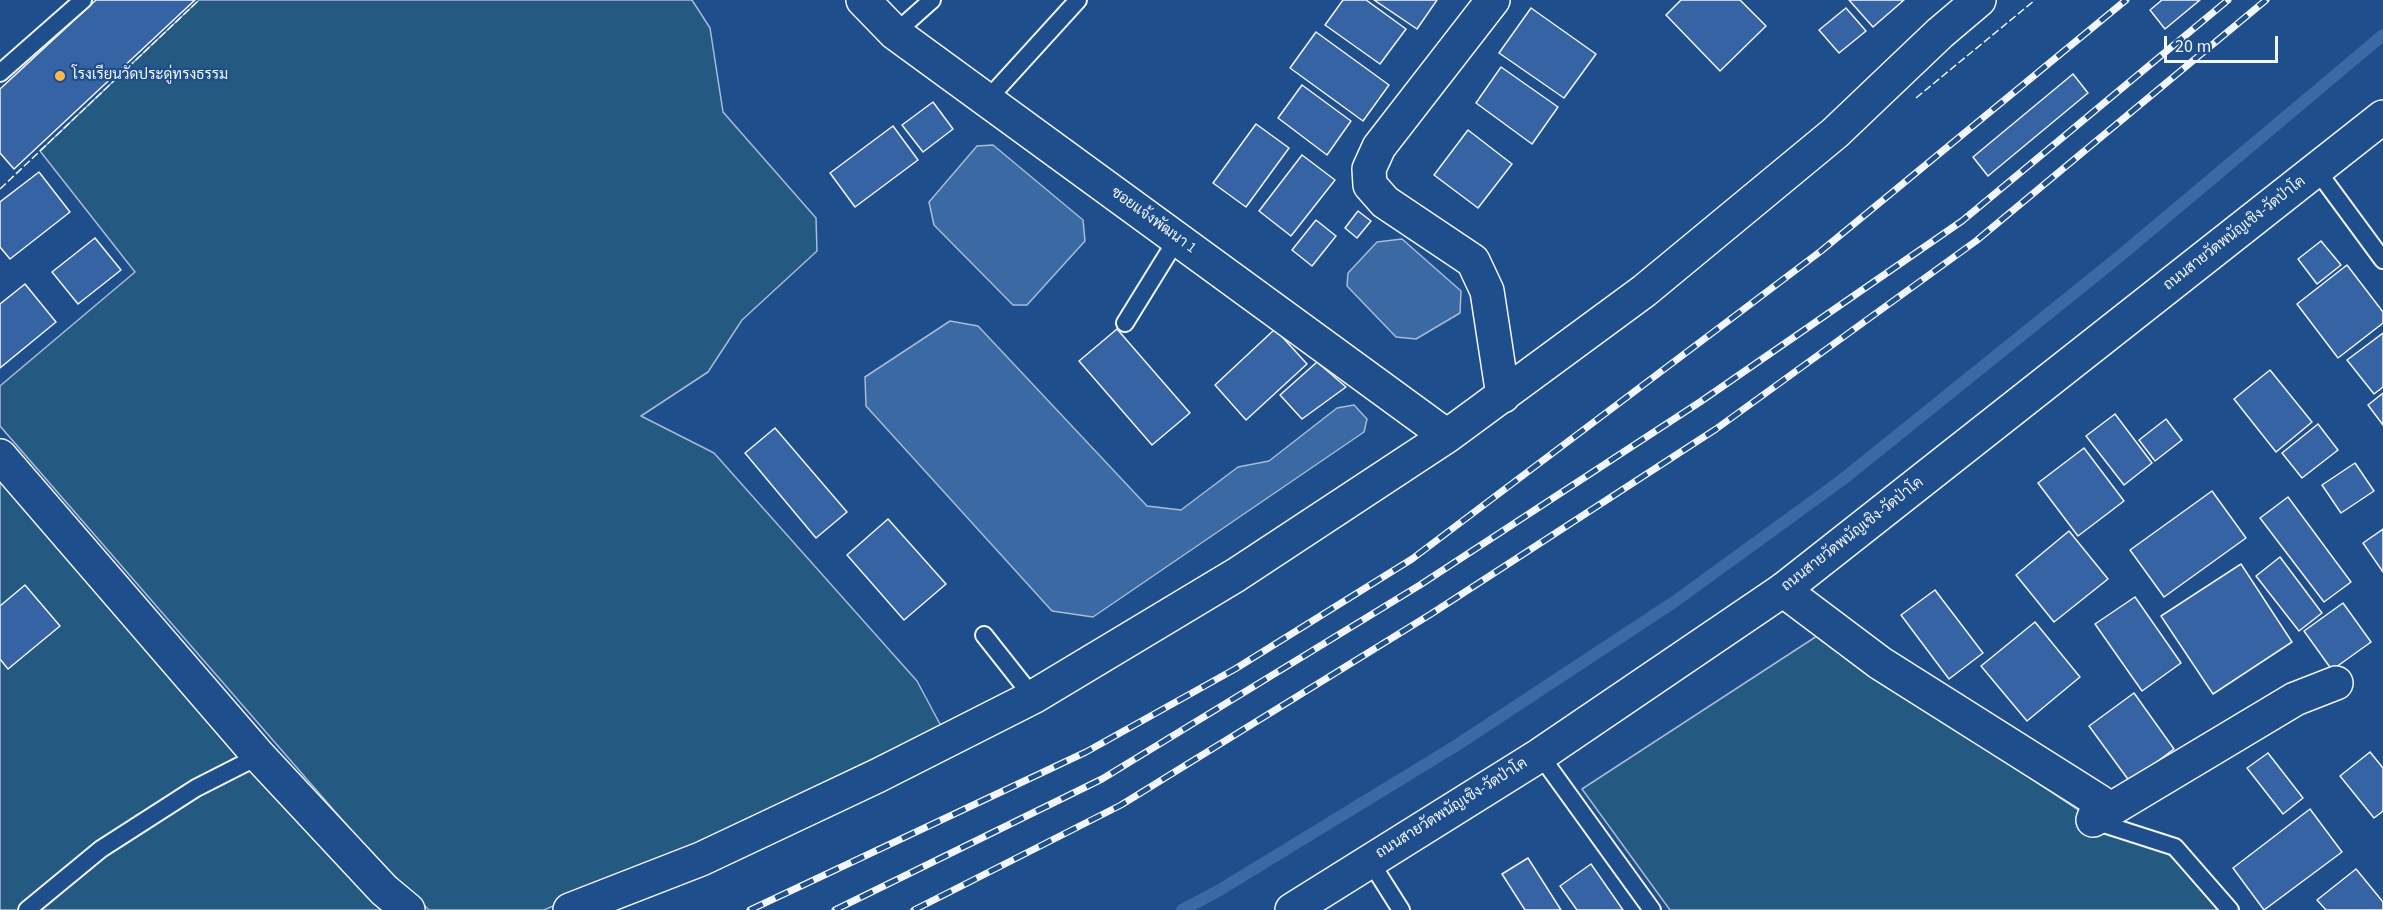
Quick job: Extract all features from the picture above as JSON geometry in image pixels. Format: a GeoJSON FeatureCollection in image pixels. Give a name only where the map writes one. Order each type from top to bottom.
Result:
{"type":"FeatureCollection","features":[{"type":"Feature","properties":{"kind":"street","name":"ซอยแจ้งพัฒนา 1"},"geometry":{"type":"LineString","coordinates":[[863,0],[895,33],[1447,436]]}},
{"type":"Feature","properties":{"kind":"street"},"geometry":{"type":"LineString","coordinates":[[1493,0],[1379,147],[1369,169],[1370,184],[1385,201],[1473,261],[1487,291],[1503,396]]}},
{"type":"Feature","properties":{"kind":"street"},"geometry":{"type":"LineString","coordinates":[[570,910],[701,859],[877,776],[1033,698],[1236,575],[1447,436],[1644,291],[1836,133],[1940,33],[1979,0]]}},
{"type":"Feature","properties":{"kind":"street","name":"ถนนสายวัดพนัญเชิง-วัดป่าโค"},"geometry":{"type":"LineString","coordinates":[[1292,910],[1540,755],[1783,590],[2383,117]]}},
{"type":"Feature","properties":{"kind":"street"},"geometry":{"type":"LineString","coordinates":[[0,456],[259,756],[384,890],[408,910]]}},
{"type":"Feature","properties":{"kind":"street"},"geometry":{"type":"LineString","coordinates":[[1783,590],[1880,663],[2100,802],[2093,820]]}},
{"type":"Feature","properties":{"kind":"street"},"geometry":{"type":"LineString","coordinates":[[2093,820],[2295,699],[2336,683]]}},
{"type":"Feature","properties":{"kind":"lane"},"geometry":{"type":"LineString","coordinates":[[0,73],[83,0]]}},
{"type":"Feature","properties":{"kind":"lane"},"geometry":{"type":"LineString","coordinates":[[895,33],[932,0]]}},
{"type":"Feature","properties":{"kind":"lane"},"geometry":{"type":"LineString","coordinates":[[987,100],[1078,0]]}},
{"type":"Feature","properties":{"kind":"lane"},"geometry":{"type":"LineString","coordinates":[[2316,169],[2383,260]]}},
{"type":"Feature","properties":{"kind":"lane"},"geometry":{"type":"LineString","coordinates":[[1125,323],[1177,239]]}},
{"type":"Feature","properties":{"kind":"lane"},"geometry":{"type":"LineString","coordinates":[[984,635],[1033,698]]}},
{"type":"Feature","properties":{"kind":"lane"},"geometry":{"type":"LineString","coordinates":[[1540,755],[1652,910]]}},
{"type":"Feature","properties":{"kind":"lane"},"geometry":{"type":"LineString","coordinates":[[27,910],[101,849],[196,788],[259,756]]}},
{"type":"Feature","properties":{"kind":"lane"},"geometry":{"type":"LineString","coordinates":[[2093,820],[2175,847],[2230,910]]}},
{"type":"Feature","properties":{"kind":"lane"},"geometry":{"type":"LineString","coordinates":[[1370,861],[1401,910]]}},
{"type":"Feature","properties":{"kind":"shaded area"},"geometry":{"type":"Polygon","coordinates":[[[199,0],[692,0],[710,28],[723,112],[816,218],[817,251],[742,320],[708,372],[641,416],[714,453],[917,681],[941,726],[696,844],[544,910],[429,910],[371,853],[0,426],[0,386],[135,272],[40,151],[199,0]]]}},
{"type":"Feature","properties":{"kind":"shaded area"},"geometry":{"type":"Polygon","coordinates":[[[993,145],[1083,220],[1085,241],[1027,305],[1013,305],[934,225],[929,202],[977,146],[993,145]]]}},
{"type":"Feature","properties":{"kind":"shaded area"},"geometry":{"type":"Polygon","coordinates":[[[1402,239],[1461,291],[1460,313],[1416,339],[1396,337],[1347,286],[1348,273],[1377,242],[1402,239]]]}},
{"type":"Feature","properties":{"kind":"shaded area"},"geometry":{"type":"Polygon","coordinates":[[[950,321],[978,326],[1147,506],[1181,510],[1238,467],[1269,461],[1337,408],[1354,405],[1367,419],[1364,432],[1093,617],[1052,611],[866,406],[865,377],[950,321]]]}},
{"type":"Feature","properties":{"kind":"shaded area"},"geometry":{"type":"Polygon","coordinates":[[[0,481],[369,898],[382,910],[0,910],[0,481]]]}},
{"type":"Feature","properties":{"kind":"shaded area"},"geometry":{"type":"Polygon","coordinates":[[[1817,636],[2093,820],[2143,830],[2227,910],[1670,910],[1582,789],[1817,636]]]}},
{"type":"Feature","properties":{"kind":"building","name":"โรงเรียนวัดประดู่ทรงธรรม"},"geometry":{"type":"Polygon","coordinates":[[[96,0],[195,0],[14,169],[0,153],[0,89],[96,0]]]}},
{"type":"Feature","properties":{"kind":"building"},"geometry":{"type":"Polygon","coordinates":[[[1343,0],[1366,0],[1406,29],[1380,64],[1325,25],[1343,0]]]}},
{"type":"Feature","properties":{"kind":"building"},"geometry":{"type":"Polygon","coordinates":[[[1374,0],[1437,0],[1417,29],[1374,0]]]}},
{"type":"Feature","properties":{"kind":"building"},"geometry":{"type":"Polygon","coordinates":[[[1681,0],[1740,0],[1766,26],[1720,71],[1666,15],[1681,0]]]}},
{"type":"Feature","properties":{"kind":"building"},"geometry":{"type":"Polygon","coordinates":[[[1849,0],[1904,0],[1873,27],[1849,0]]]}},
{"type":"Feature","properties":{"kind":"building"},"geometry":{"type":"Polygon","coordinates":[[[2162,0],[2200,0],[2165,29],[2150,10],[2162,0]]]}},
{"type":"Feature","properties":{"kind":"building"},"geometry":{"type":"Polygon","coordinates":[[[1531,8],[1596,54],[1564,98],[1499,53],[1531,8]]]}},
{"type":"Feature","properties":{"kind":"building"},"geometry":{"type":"Polygon","coordinates":[[[1846,8],[1866,31],[1839,53],[1819,30],[1846,8]]]}},
{"type":"Feature","properties":{"kind":"building"},"geometry":{"type":"Polygon","coordinates":[[[1316,32],[1389,85],[1363,121],[1290,68],[1316,32]]]}},
{"type":"Feature","properties":{"kind":"building"},"geometry":{"type":"Polygon","coordinates":[[[1501,67],[1558,107],[1532,144],[1476,103],[1501,67]]]}},
{"type":"Feature","properties":{"kind":"building"},"geometry":{"type":"Polygon","coordinates":[[[2073,74],[2088,93],[1988,176],[1973,157],[2073,74]]]}},
{"type":"Feature","properties":{"kind":"building"},"geometry":{"type":"Polygon","coordinates":[[[1302,85],[1351,121],[1327,155],[1278,118],[1302,85]]]}},
{"type":"Feature","properties":{"kind":"building"},"geometry":{"type":"Polygon","coordinates":[[[933,102],[953,129],[923,152],[902,125],[933,102]]]}},
{"type":"Feature","properties":{"kind":"building"},"geometry":{"type":"Polygon","coordinates":[[[1256,124],[1289,148],[1246,207],[1213,183],[1256,124]]]}},
{"type":"Feature","properties":{"kind":"building"},"geometry":{"type":"Polygon","coordinates":[[[893,126],[918,160],[855,207],[830,173],[893,126]]]}},
{"type":"Feature","properties":{"kind":"building"},"geometry":{"type":"Polygon","coordinates":[[[1468,130],[1512,164],[1478,208],[1434,175],[1468,130]]]}},
{"type":"Feature","properties":{"kind":"building"},"geometry":{"type":"Polygon","coordinates":[[[1302,155],[1335,180],[1291,236],[1259,211],[1302,155]]]}},
{"type":"Feature","properties":{"kind":"building"},"geometry":{"type":"Polygon","coordinates":[[[39,172],[70,212],[10,259],[0,247],[0,202],[39,172]]]}},
{"type":"Feature","properties":{"kind":"building"},"geometry":{"type":"Polygon","coordinates":[[[1358,211],[1371,221],[1357,238],[1345,228],[1358,211]]]}},
{"type":"Feature","properties":{"kind":"building"},"geometry":{"type":"Polygon","coordinates":[[[1316,220],[1336,236],[1312,266],[1292,250],[1316,220]]]}},
{"type":"Feature","properties":{"kind":"building"},"geometry":{"type":"Polygon","coordinates":[[[95,238],[121,270],[78,304],[52,272],[95,238]]]}},
{"type":"Feature","properties":{"kind":"building"},"geometry":{"type":"Polygon","coordinates":[[[2321,241],[2341,265],[2317,284],[2298,259],[2321,241]]]}},
{"type":"Feature","properties":{"kind":"building"},"geometry":{"type":"Polygon","coordinates":[[[2347,265],[2383,312],[2383,323],[2338,358],[2297,304],[2347,265]]]}},
{"type":"Feature","properties":{"kind":"building"},"geometry":{"type":"Polygon","coordinates":[[[25,284],[56,322],[0,368],[0,304],[25,284]]]}},
{"type":"Feature","properties":{"kind":"building"},"geometry":{"type":"Polygon","coordinates":[[[1117,329],[1190,413],[1152,445],[1079,361],[1117,329]]]}},
{"type":"Feature","properties":{"kind":"building"},"geometry":{"type":"Polygon","coordinates":[[[1275,329],[1307,364],[1246,420],[1215,385],[1275,329]]]}},
{"type":"Feature","properties":{"kind":"building"},"geometry":{"type":"Polygon","coordinates":[[[2383,333],[2383,387],[2374,394],[2347,360],[2383,333]]]}},
{"type":"Feature","properties":{"kind":"building"},"geometry":{"type":"Polygon","coordinates":[[[1317,362],[1346,387],[1302,419],[1280,395],[1317,362]]]}},
{"type":"Feature","properties":{"kind":"building"},"geometry":{"type":"Polygon","coordinates":[[[2270,370],[2312,422],[2276,452],[2234,399],[2270,370]]]}},
{"type":"Feature","properties":{"kind":"building"},"geometry":{"type":"Polygon","coordinates":[[[2383,393],[2383,425],[2368,405],[2383,393]]]}},
{"type":"Feature","properties":{"kind":"building"},"geometry":{"type":"Polygon","coordinates":[[[2115,414],[2152,463],[2124,485],[2086,436],[2115,414]]]}},
{"type":"Feature","properties":{"kind":"building"},"geometry":{"type":"Polygon","coordinates":[[[2166,419],[2182,440],[2155,461],[2139,440],[2166,419]]]}},
{"type":"Feature","properties":{"kind":"building"},"geometry":{"type":"Polygon","coordinates":[[[2318,424],[2338,450],[2302,478],[2282,453],[2318,424]]]}},
{"type":"Feature","properties":{"kind":"building"},"geometry":{"type":"Polygon","coordinates":[[[775,428],[847,512],[816,538],[745,453],[775,428]]]}},
{"type":"Feature","properties":{"kind":"building"},"geometry":{"type":"Polygon","coordinates":[[[2084,448],[2124,501],[2078,536],[2038,483],[2084,448]]]}},
{"type":"Feature","properties":{"kind":"building"},"geometry":{"type":"Polygon","coordinates":[[[2355,463],[2374,491],[2341,513],[2322,485],[2355,463]]]}},
{"type":"Feature","properties":{"kind":"building"},"geometry":{"type":"Polygon","coordinates":[[[2212,491],[2246,538],[2164,597],[2130,550],[2212,491]]]}},
{"type":"Feature","properties":{"kind":"building"},"geometry":{"type":"Polygon","coordinates":[[[2288,497],[2351,582],[2324,602],[2260,518],[2288,497]]]}},
{"type":"Feature","properties":{"kind":"building"},"geometry":{"type":"Polygon","coordinates":[[[888,519],[946,584],[904,620],[847,555],[888,519]]]}},
{"type":"Feature","properties":{"kind":"building"},"geometry":{"type":"Polygon","coordinates":[[[2383,529],[2383,572],[2363,543],[2383,529]]]}},
{"type":"Feature","properties":{"kind":"building"},"geometry":{"type":"Polygon","coordinates":[[[2069,531],[2108,579],[2054,622],[2016,575],[2069,531]]]}},
{"type":"Feature","properties":{"kind":"building"},"geometry":{"type":"Polygon","coordinates":[[[2280,557],[2322,613],[2299,631],[2256,576],[2280,557]]]}},
{"type":"Feature","properties":{"kind":"building"},"geometry":{"type":"Polygon","coordinates":[[[2241,564],[2292,642],[2213,694],[2161,616],[2241,564]]]}},
{"type":"Feature","properties":{"kind":"building"},"geometry":{"type":"Polygon","coordinates":[[[25,585],[60,626],[8,669],[0,659],[0,606],[25,585]]]}},
{"type":"Feature","properties":{"kind":"building"},"geometry":{"type":"Polygon","coordinates":[[[1935,590],[1983,653],[1949,679],[1901,615],[1935,590]]]}},
{"type":"Feature","properties":{"kind":"building"},"geometry":{"type":"Polygon","coordinates":[[[2135,597],[2181,663],[2142,691],[2095,624],[2135,597]]]}},
{"type":"Feature","properties":{"kind":"building"},"geometry":{"type":"Polygon","coordinates":[[[2343,603],[2371,642],[2332,670],[2304,631],[2343,603]]]}},
{"type":"Feature","properties":{"kind":"building"},"geometry":{"type":"Polygon","coordinates":[[[2035,622],[2080,677],[2027,721],[1981,666],[2035,622]]]}},
{"type":"Feature","properties":{"kind":"building"},"geometry":{"type":"Polygon","coordinates":[[[2134,693],[2174,749],[2130,782],[2089,726],[2134,693]]]}},
{"type":"Feature","properties":{"kind":"building"},"geometry":{"type":"Polygon","coordinates":[[[2370,752],[2383,768],[2383,811],[2374,818],[2340,776],[2370,752]]]}},
{"type":"Feature","properties":{"kind":"building"},"geometry":{"type":"Polygon","coordinates":[[[2268,753],[2303,798],[2283,814],[2247,768],[2268,753]]]}},
{"type":"Feature","properties":{"kind":"building"},"geometry":{"type":"Polygon","coordinates":[[[2310,809],[2342,852],[2264,910],[2233,868],[2310,809]]]}},
{"type":"Feature","properties":{"kind":"building"},"geometry":{"type":"Polygon","coordinates":[[[1528,858],[1561,910],[1525,910],[1502,874],[1528,858]]]}},
{"type":"Feature","properties":{"kind":"building"},"geometry":{"type":"Polygon","coordinates":[[[1591,864],[1623,910],[1577,910],[1560,886],[1591,864]]]}},
{"type":"Feature","properties":{"kind":"building"},"geometry":{"type":"Polygon","coordinates":[[[2356,869],[2383,902],[2383,910],[2326,910],[2317,900],[2356,869]]]}},
{"type":"Feature","properties":{"kind":"waterway"},"geometry":{"type":"LineString","coordinates":[[1182,910],[1218,891],[1457,745],[1674,602],[1842,480],[2120,256],[2383,35]]}},
{"type":"Feature","properties":{"kind":"railway"},"geometry":{"type":"LineString","coordinates":[[750,910],[1086,752],[1235,669],[1412,559],[1821,251],[2126,0]]}},
{"type":"Feature","properties":{"kind":"railway"},"geometry":{"type":"LineString","coordinates":[[835,910],[1102,779],[1420,585],[1700,402],[1962,221],[2228,0]]}},
{"type":"Feature","properties":{"kind":"railway"},"geometry":{"type":"LineString","coordinates":[[914,910],[1121,805],[1431,614],[1716,429],[1976,241],[2266,0]]}},
{"type":"Feature","properties":{"kind":"fence"},"geometry":{"type":"LineString","coordinates":[[0,189],[199,0]]}},
{"type":"Feature","properties":{"kind":"fence"},"geometry":{"type":"LineString","coordinates":[[1916,98],[2035,0]]}},
{"type":"Feature","properties":{"kind":"place","name":"โรงเรียนวัดประดู่ทรงธรรม"},"geometry":{"type":"Point","coordinates":[60,76]}}]}
